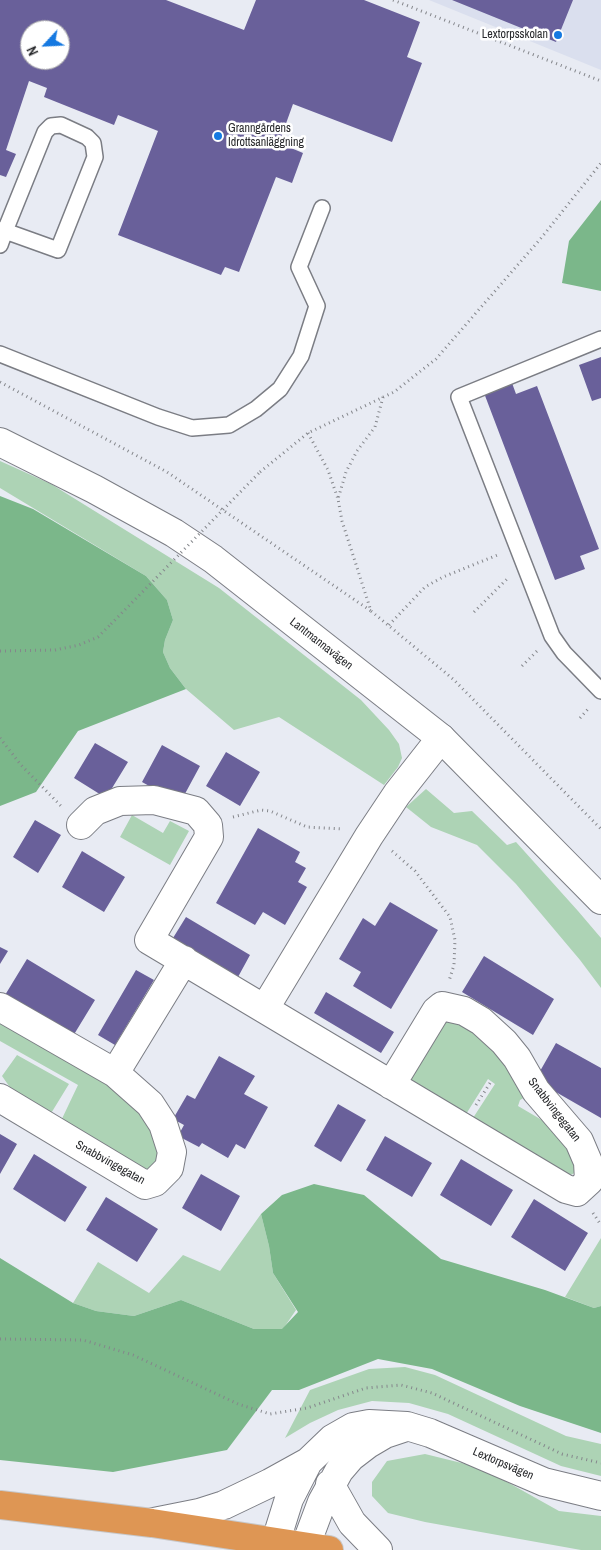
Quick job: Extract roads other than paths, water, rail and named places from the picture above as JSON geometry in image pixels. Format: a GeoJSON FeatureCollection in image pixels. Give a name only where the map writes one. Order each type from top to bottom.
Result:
{"type":"FeatureCollection","features":[{"type":"Feature","properties":{"kind":"highway"},"geometry":{"type":"LineString","coordinates":[[0,1506],[152,1523],[274,1546],[312,1549]]}},
{"type":"Feature","properties":{"kind":"street","name":"Lantmannavägen"},"geometry":{"type":"LineString","coordinates":[[0,442],[102,493],[174,533],[213,559],[441,738],[601,900]]}},
{"type":"Feature","properties":{"kind":"street"},"geometry":{"type":"LineString","coordinates":[[265,1008],[369,836],[397,794],[441,738]]}},
{"type":"Feature","properties":{"kind":"street","name":"Snabbvingegatan"},"geometry":{"type":"LineString","coordinates":[[81,825],[95,811],[120,802],[135,800],[154,800],[196,811],[208,824],[209,837],[149,940],[265,1008],[391,1085],[566,1189],[577,1192],[589,1181],[588,1162],[579,1141],[536,1091],[517,1058],[504,1042],[481,1021],[464,1011],[442,1006],[436,1011],[391,1085]]}},
{"type":"Feature","properties":{"kind":"street"},"geometry":{"type":"LineString","coordinates":[[115,1073],[184,960]]}},
{"type":"Feature","properties":{"kind":"street","name":"Snabbvingegatan"},"geometry":{"type":"LineString","coordinates":[[0,1008],[115,1073],[150,1104],[163,1124],[172,1152],[169,1168],[155,1182],[145,1185],[0,1098]]}},
{"type":"Feature","properties":{"kind":"street","name":"Lextorpsvägen"},"geometry":{"type":"LineString","coordinates":[[274,1546],[289,1499],[308,1462],[332,1439],[352,1427],[369,1424],[406,1426],[430,1434],[544,1482],[581,1493],[601,1496]]}},
{"type":"Feature","properties":{"kind":"street"},"geometry":{"type":"LineString","coordinates":[[312,1549],[330,1484],[351,1457],[385,1434],[406,1426]]}},
{"type":"Feature","properties":{"kind":"street"},"geometry":{"type":"LineString","coordinates":[[152,1523],[199,1513],[224,1504],[270,1483],[308,1462]]}},
{"type":"Feature","properties":{"kind":"street"},"geometry":{"type":"LineString","coordinates":[[330,1484],[352,1523],[378,1550]]}},
{"type":"Feature","properties":{"kind":"lane"},"geometry":{"type":"LineString","coordinates":[[61,125],[87,137],[93,143],[95,157],[58,250],[2,235],[45,132],[51,126],[61,125]]}},
{"type":"Feature","properties":{"kind":"lane"},"geometry":{"type":"LineString","coordinates":[[0,354],[167,420],[192,428],[228,425],[256,409],[280,389],[301,356],[317,306],[299,267],[322,208]]}},
{"type":"Feature","properties":{"kind":"lane"},"geometry":{"type":"LineString","coordinates":[[598,697],[552,636],[460,397],[601,339]]}},
{"type":"Feature","properties":{"kind":"place","name":"Lextorpsskolan"},"geometry":{"type":"Point","coordinates":[558,35]}},
{"type":"Feature","properties":{"kind":"place","name":"Granngårdens Idrottsanläggning"},"geometry":{"type":"Point","coordinates":[218,136]}}]}
